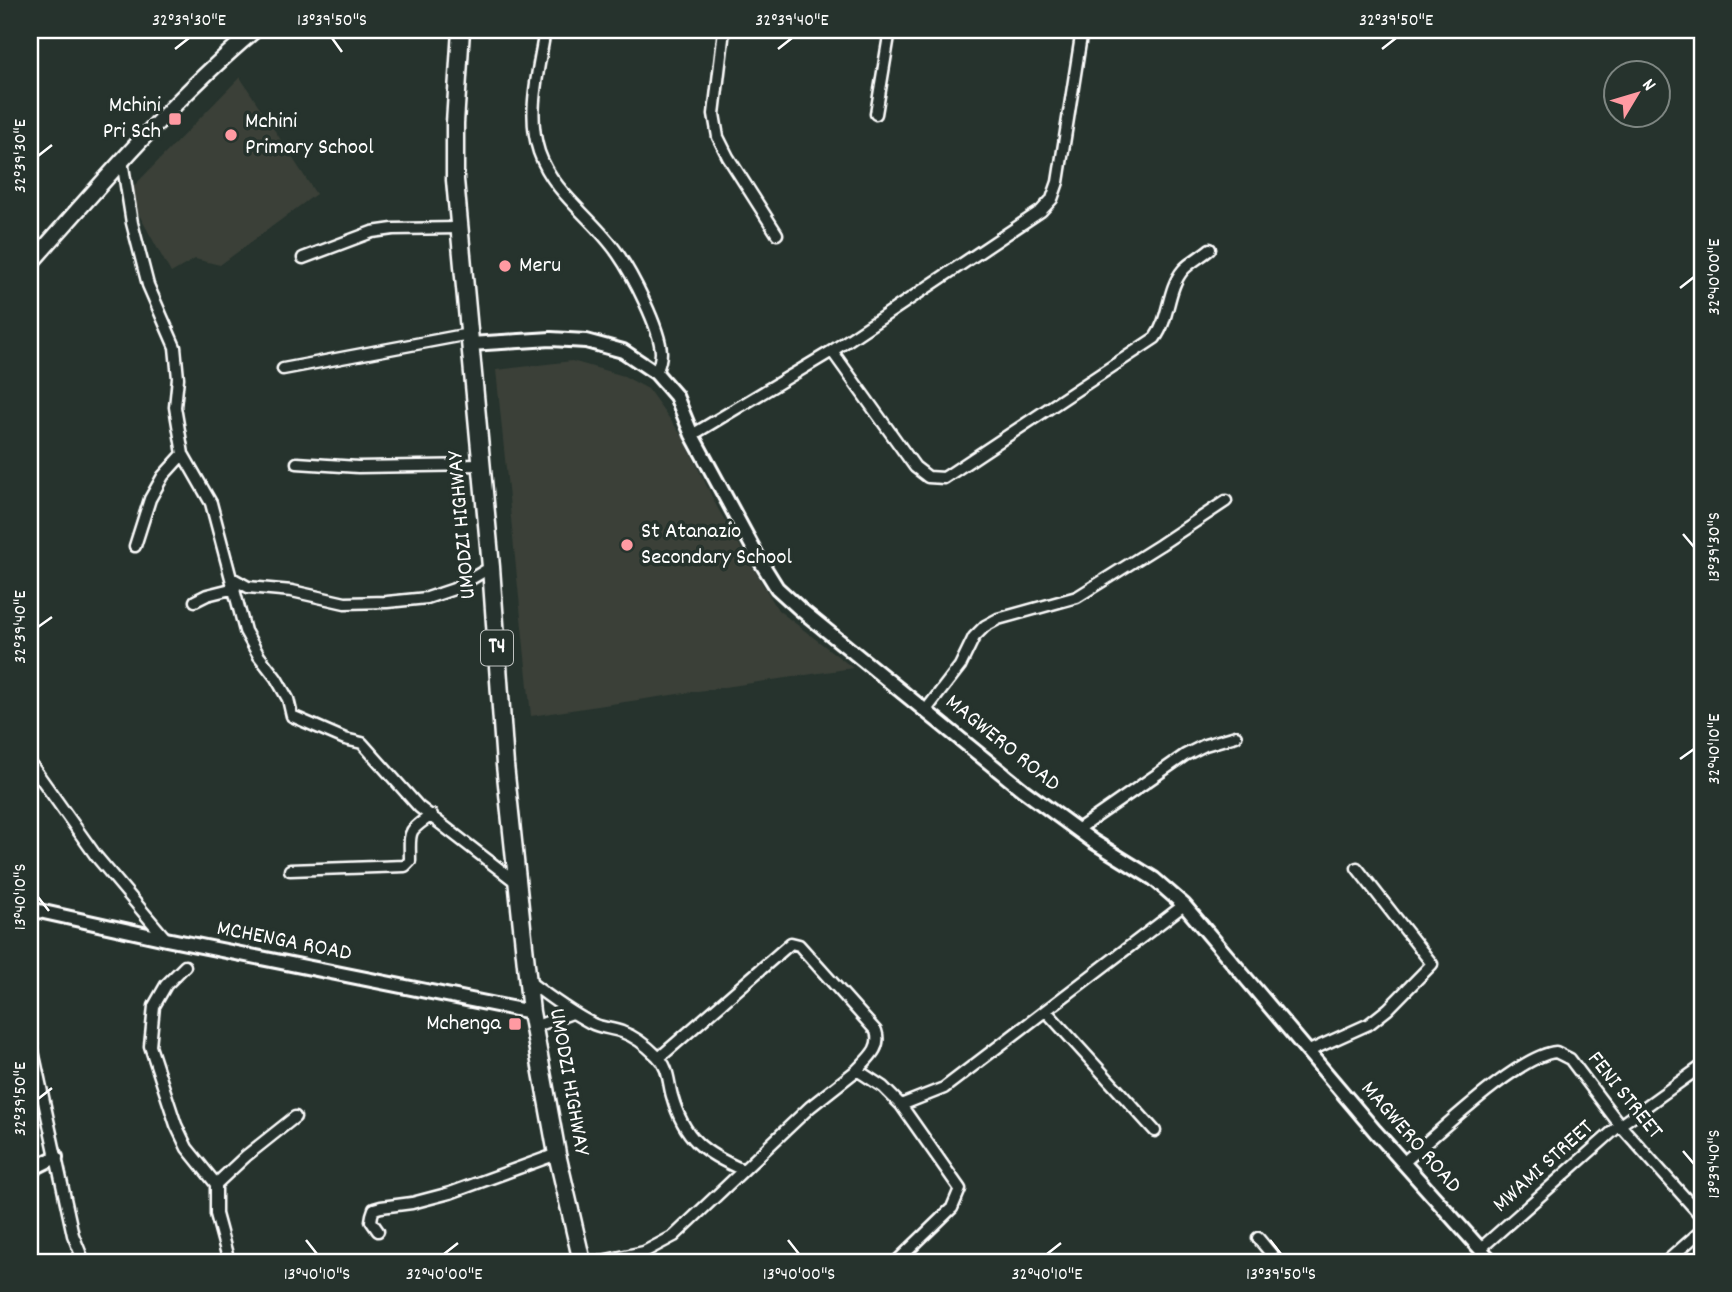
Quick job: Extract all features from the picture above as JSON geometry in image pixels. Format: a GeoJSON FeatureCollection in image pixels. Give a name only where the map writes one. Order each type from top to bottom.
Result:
{"type":"FeatureCollection","features":[{"type":"Feature","properties":{"kind":"highway","name":"UMODZI HIGHWAY"},"geometry":{"type":"LineString","coordinates":[[461,30],[455,123],[455,180],[491,567],[516,882],[533,1020],[557,1154],[582,1262]]}},
{"type":"Feature","properties":{"kind":"main road"},"geometry":{"type":"LineString","coordinates":[[30,264],[182,96],[255,30]]}},
{"type":"Feature","properties":{"kind":"street"},"geometry":{"type":"LineString","coordinates":[[545,30],[532,127],[540,154],[564,196],[618,253],[633,280],[660,343],[661,355],[656,373]]}},
{"type":"Feature","properties":{"kind":"street"},"geometry":{"type":"LineString","coordinates":[[724,30],[714,114],[718,137],[777,233]]}},
{"type":"Feature","properties":{"kind":"street"},"geometry":{"type":"LineString","coordinates":[[876,114],[890,30]]}},
{"type":"Feature","properties":{"kind":"street"},"geometry":{"type":"LineString","coordinates":[[692,435],[832,351],[1041,211],[1052,200],[1058,182],[1082,30]]}},
{"type":"Feature","properties":{"kind":"street"},"geometry":{"type":"LineString","coordinates":[[122,160],[132,223],[148,285],[175,347],[178,370],[176,417],[183,454],[211,503],[245,631],[288,699],[292,716],[345,739],[362,743],[402,790],[516,882]]}},
{"type":"Feature","properties":{"kind":"street"},"geometry":{"type":"LineString","coordinates":[[303,258],[372,232],[459,228]]}},
{"type":"Feature","properties":{"kind":"street"},"geometry":{"type":"LineString","coordinates":[[832,351],[915,467],[928,477],[944,478],[1155,338],[1161,330],[1178,277],[1210,249]]}},
{"type":"Feature","properties":{"kind":"street"},"geometry":{"type":"LineString","coordinates":[[283,369],[469,339]]}},
{"type":"Feature","properties":{"kind":"street","name":"MAGWERO ROAD"},"geometry":{"type":"LineString","coordinates":[[469,339],[586,341],[624,351],[656,373],[676,396],[692,435],[759,559],[778,587],[800,609],[1023,790],[1077,830],[1154,879],[1185,905],[1403,1163],[1492,1262]]}},
{"type":"Feature","properties":{"kind":"street"},"geometry":{"type":"LineString","coordinates":[[135,546],[150,499],[163,476],[183,454]]}},
{"type":"Feature","properties":{"kind":"street"},"geometry":{"type":"LineString","coordinates":[[297,463],[358,467],[481,465]]}},
{"type":"Feature","properties":{"kind":"street"},"geometry":{"type":"LineString","coordinates":[[926,710],[960,666],[974,637],[985,626],[998,619],[1077,597],[1226,501]]}},
{"type":"Feature","properties":{"kind":"street"},"geometry":{"type":"LineString","coordinates":[[195,601],[233,583],[292,591],[345,603],[405,601],[454,589],[491,567]]}},
{"type":"Feature","properties":{"kind":"street"},"geometry":{"type":"LineString","coordinates":[[1077,830],[1185,755],[1205,745],[1236,736]]}},
{"type":"Feature","properties":{"kind":"street"},"geometry":{"type":"LineString","coordinates":[[30,763],[96,856],[166,939]]}},
{"type":"Feature","properties":{"kind":"street"},"geometry":{"type":"LineString","coordinates":[[290,870],[405,866],[410,861],[412,828],[432,815]]}},
{"type":"Feature","properties":{"kind":"street"},"geometry":{"type":"LineString","coordinates":[[1309,1051],[1369,1024],[1432,967],[1431,960],[1413,941],[1357,867]]}},
{"type":"Feature","properties":{"kind":"street"},"geometry":{"type":"LineString","coordinates":[[901,1105],[944,1088],[1185,905]]}},
{"type":"Feature","properties":{"kind":"street","name":"MCHENGA ROAD"},"geometry":{"type":"LineString","coordinates":[[30,909],[533,1020]]}},
{"type":"Feature","properties":{"kind":"street"},"geometry":{"type":"LineString","coordinates":[[597,1262],[644,1252],[674,1236],[810,1107],[857,1070],[877,1047],[879,1040],[876,1031],[799,945],[791,943],[659,1058]]}},
{"type":"Feature","properties":{"kind":"street"},"geometry":{"type":"LineString","coordinates":[[184,966],[166,985],[154,1006],[150,1046],[176,1125],[187,1148],[216,1184],[216,1214],[229,1262]]}},
{"type":"Feature","properties":{"kind":"street"},"geometry":{"type":"LineString","coordinates":[[528,980],[572,1013],[595,1025],[623,1032],[659,1058],[667,1072],[672,1095],[687,1131],[710,1155],[743,1170]]}},
{"type":"Feature","properties":{"kind":"street"},"geometry":{"type":"LineString","coordinates":[[1046,1011],[1155,1130]]}},
{"type":"Feature","properties":{"kind":"street"},"geometry":{"type":"LineString","coordinates":[[533,1020],[572,1013]]}},
{"type":"Feature","properties":{"kind":"street"},"geometry":{"type":"LineString","coordinates":[[30,1037],[73,1235],[84,1262]]}},
{"type":"Feature","properties":{"kind":"street","name":"FENI STREET"},"geometry":{"type":"LineString","coordinates":[[1403,1163],[1511,1073],[1531,1060],[1551,1052],[1561,1053],[1570,1059],[1620,1125],[1702,1217]]}},
{"type":"Feature","properties":{"kind":"street","name":"MWAMI STREET"},"geometry":{"type":"LineString","coordinates":[[1480,1250],[1620,1125],[1702,1066]]}},
{"type":"Feature","properties":{"kind":"street"},"geometry":{"type":"LineString","coordinates":[[857,1070],[883,1087],[901,1105],[960,1189],[953,1208],[896,1262]]}},
{"type":"Feature","properties":{"kind":"street"},"geometry":{"type":"LineString","coordinates":[[216,1184],[295,1117]]}},
{"type":"Feature","properties":{"kind":"street"},"geometry":{"type":"LineString","coordinates":[[378,1231],[371,1221],[374,1209],[450,1194],[557,1154]]}},
{"type":"Feature","properties":{"kind":"street"},"geometry":{"type":"LineString","coordinates":[[30,1170],[56,1157]]}},
{"type":"Feature","properties":{"kind":"street"},"geometry":{"type":"LineString","coordinates":[[1666,1262],[1702,1230]]}},
{"type":"Feature","properties":{"kind":"street"},"geometry":{"type":"LineString","coordinates":[[1258,1238],[1278,1262]]}},
{"type":"Feature","properties":{"kind":"shaded area","name":"Mchini Primary School"},"geometry":{"type":"Polygon","coordinates":[[[240,77],[316,194],[220,265],[195,259],[171,273],[127,193],[240,77]]]}},
{"type":"Feature","properties":{"kind":"shaded area","name":"St Atanazio Secondary School"},"geometry":{"type":"Polygon","coordinates":[[[572,361],[624,376],[648,389],[683,437],[717,507],[778,610],[853,668],[531,716],[496,370],[572,361]]]}},
{"type":"Feature","properties":{"kind":"place","name":"Mchini Pri Sch"},"geometry":{"type":"Point","coordinates":[175,119]}},
{"type":"Feature","properties":{"kind":"place","name":"Mchini Primary School"},"geometry":{"type":"Point","coordinates":[231,135]}},
{"type":"Feature","properties":{"kind":"place","name":"Meru"},"geometry":{"type":"Point","coordinates":[505,266]}},
{"type":"Feature","properties":{"kind":"place","name":"St Atanazio Secondary School"},"geometry":{"type":"Point","coordinates":[627,545]}},
{"type":"Feature","properties":{"kind":"place","name":"Mchenga"},"geometry":{"type":"Point","coordinates":[515,1024]}}]}
